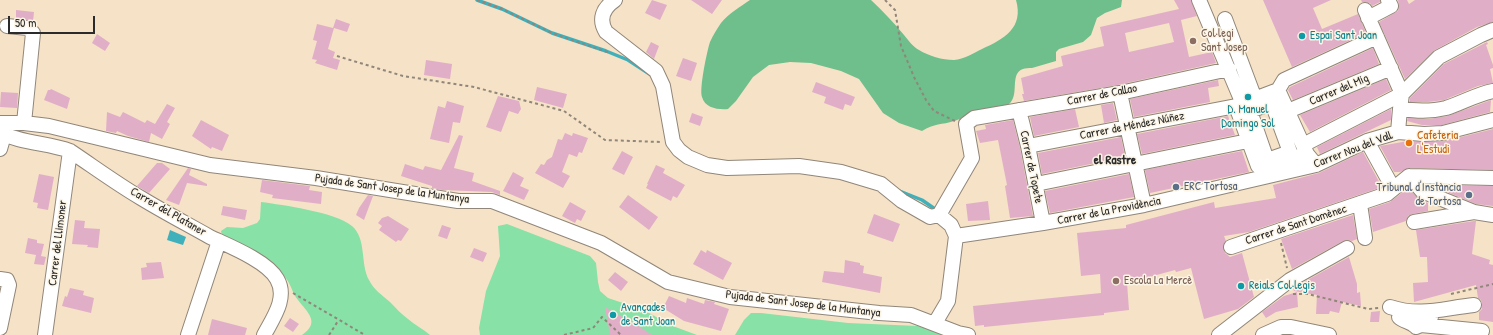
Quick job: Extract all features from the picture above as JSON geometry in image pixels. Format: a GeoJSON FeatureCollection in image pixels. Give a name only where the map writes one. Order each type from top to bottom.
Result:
{"type":"FeatureCollection","features":[{"type":"Feature","properties":{"kind":"street"},"geometry":{"type":"LineString","coordinates":[[615,0],[605,9],[602,16],[602,25],[606,32],[656,71],[663,86],[673,142],[679,150],[698,162],[717,168],[799,166],[841,172],[881,184],[902,201],[930,217],[939,215],[972,158],[970,121]]}},
{"type":"Feature","properties":{"kind":"street"},"geometry":{"type":"LineString","coordinates":[[1199,0],[1246,105]]}},
{"type":"Feature","properties":{"kind":"street"},"geometry":{"type":"LineString","coordinates":[[1388,0],[1391,6],[1366,14],[1402,94],[1398,132]]}},
{"type":"Feature","properties":{"kind":"street"},"geometry":{"type":"LineString","coordinates":[[1225,19],[1246,105],[1248,141],[1259,172],[1305,150],[1402,94],[1439,57],[1481,34],[1493,30]]}},
{"type":"Feature","properties":{"kind":"street"},"geometry":{"type":"LineString","coordinates":[[7,26],[28,28],[33,33],[24,123]]}},
{"type":"Feature","properties":{"kind":"street"},"geometry":{"type":"LineString","coordinates":[[1316,165],[1305,150],[1278,90],[1284,80],[1377,37]]}},
{"type":"Feature","properties":{"kind":"street","name":"Carrer de Callao"},"geometry":{"type":"LineString","coordinates":[[970,121],[1019,110],[1120,93],[1229,68]]}},
{"type":"Feature","properties":{"kind":"street","name":"Carrer del Mig"},"geometry":{"type":"LineString","coordinates":[[1288,112],[1391,68]]}},
{"type":"Feature","properties":{"kind":"street","name":"Carrer de Méndez Núñez"},"geometry":{"type":"LineString","coordinates":[[1028,146],[1246,105],[1278,90]]}},
{"type":"Feature","properties":{"kind":"street"},"geometry":{"type":"LineString","coordinates":[[1400,109],[1419,112],[1446,108],[1493,91]]}},
{"type":"Feature","properties":{"kind":"street"},"geometry":{"type":"LineString","coordinates":[[1120,93],[1144,205]]}},
{"type":"Feature","properties":{"kind":"street","name":"Carrer de Topete"},"geometry":{"type":"LineString","coordinates":[[1019,110],[1028,146],[1043,223]]}},
{"type":"Feature","properties":{"kind":"street","name":"Carrer Nou del Vall"},"geometry":{"type":"LineString","coordinates":[[1259,172],[1316,165],[1367,142],[1398,132],[1424,134],[1443,133],[1493,120]]}},
{"type":"Feature","properties":{"kind":"street","name":"Pujada de Sant Josep de la Muntanya"},"geometry":{"type":"LineString","coordinates":[[1,130],[24,123],[49,126],[210,165],[316,178],[458,201],[492,201],[601,243],[668,282],[730,297],[879,313],[912,315],[958,333],[968,335]]}},
{"type":"Feature","properties":{"kind":"street"},"geometry":{"type":"LineString","coordinates":[[0,149],[1,130]]}},
{"type":"Feature","properties":{"kind":"street","name":"Carrer del Plataner"},"geometry":{"type":"LineString","coordinates":[[1,130],[70,151],[140,198],[261,263],[276,278],[279,285]]}},
{"type":"Feature","properties":{"kind":"street"},"geometry":{"type":"LineString","coordinates":[[1036,184],[1248,141]]}},
{"type":"Feature","properties":{"kind":"street"},"geometry":{"type":"LineString","coordinates":[[1367,142],[1393,188]]}},
{"type":"Feature","properties":{"kind":"street","name":"Carrer del Llimoner"},"geometry":{"type":"LineString","coordinates":[[46,335],[70,151]]}},
{"type":"Feature","properties":{"kind":"street","name":"Carrer de la Providència"},"geometry":{"type":"LineString","coordinates":[[956,236],[1043,223],[1144,205],[1259,172]]}},
{"type":"Feature","properties":{"kind":"street"},"geometry":{"type":"LineString","coordinates":[[1409,176],[1493,178]]}},
{"type":"Feature","properties":{"kind":"street"},"geometry":{"type":"LineString","coordinates":[[1409,176],[1422,191],[1474,212],[1493,215]]}},
{"type":"Feature","properties":{"kind":"street","name":"Carrer de Sant Domènec"},"geometry":{"type":"LineString","coordinates":[[1231,247],[1387,194],[1409,176]]}},
{"type":"Feature","properties":{"kind":"street","name":"Carrer de Sant Domènec"},"geometry":{"type":"LineString","coordinates":[[1360,204],[1366,238]]}},
{"type":"Feature","properties":{"kind":"street"},"geometry":{"type":"LineString","coordinates":[[1414,222],[1474,212]]}},
{"type":"Feature","properties":{"kind":"street"},"geometry":{"type":"LineString","coordinates":[[935,323],[948,302],[956,236],[951,224],[939,215]]}},
{"type":"Feature","properties":{"kind":"street"},"geometry":{"type":"LineString","coordinates":[[188,335],[219,241]]}},
{"type":"Feature","properties":{"kind":"street"},"geometry":{"type":"LineString","coordinates":[[1219,335],[1290,280],[1347,248]]}},
{"type":"Feature","properties":{"kind":"street"},"geometry":{"type":"LineString","coordinates":[[0,279],[7,280],[9,285],[0,328]]}},
{"type":"Feature","properties":{"kind":"street"},"geometry":{"type":"LineString","coordinates":[[264,335],[277,312],[280,293],[279,285]]}},
{"type":"Feature","properties":{"kind":"street"},"geometry":{"type":"LineString","coordinates":[[1390,307],[1400,311],[1432,311],[1474,305]]}},
{"type":"Feature","properties":{"kind":"street"},"geometry":{"type":"LineString","coordinates":[[1432,311],[1431,317],[1399,317],[1412,322],[1416,327],[1421,325],[1482,331]]}},
{"type":"Feature","properties":{"kind":"street"},"geometry":{"type":"LineString","coordinates":[[1263,335],[1281,327],[1291,327],[1329,335]]}},
{"type":"Feature","properties":{"kind":"path"},"geometry":{"type":"LineString","coordinates":[[477,0],[502,9],[552,32],[613,54]]}},
{"type":"Feature","properties":{"kind":"path"},"geometry":{"type":"LineString","coordinates":[[885,0],[895,10],[901,46],[914,77],[926,100],[934,111],[961,124],[970,121]]}},
{"type":"Feature","properties":{"kind":"path"},"geometry":{"type":"LineString","coordinates":[[337,56],[403,76],[474,87],[564,112],[605,140],[673,142]]}},
{"type":"Feature","properties":{"kind":"path"},"geometry":{"type":"LineString","coordinates":[[1278,232],[1290,280]]}},
{"type":"Feature","properties":{"kind":"path"},"geometry":{"type":"LineString","coordinates":[[279,285],[365,335]]}},
{"type":"Feature","properties":{"kind":"path"},"geometry":{"type":"LineString","coordinates":[[564,335],[593,328],[602,317],[621,335]]}},
{"type":"Feature","properties":{"kind":"path"},"geometry":{"type":"LineString","coordinates":[[329,335],[338,320]]}},
{"type":"Feature","properties":{"kind":"green space"},"geometry":{"type":"Polygon","coordinates":[[[750,0],[871,0],[917,48],[936,57],[954,60],[965,57],[1005,36],[1015,25],[1018,10],[1016,0],[1122,0],[1121,7],[1105,13],[1097,18],[1091,35],[1083,42],[1059,49],[1056,52],[1056,61],[1024,69],[1019,72],[1016,75],[1014,95],[1009,104],[997,108],[972,112],[957,120],[934,125],[922,131],[899,123],[883,113],[859,79],[841,71],[811,63],[790,62],[769,65],[753,77],[736,101],[728,109],[716,109],[706,104],[701,93],[705,61],[710,42],[724,19],[750,0]]]}},
{"type":"Feature","properties":{"kind":"green space"},"geometry":{"type":"Polygon","coordinates":[[[261,202],[322,213],[344,221],[352,226],[357,231],[360,238],[366,274],[373,287],[403,315],[430,335],[302,335],[311,326],[310,317],[284,276],[263,260],[222,236],[221,231],[227,227],[243,228],[257,223],[260,219],[261,202]]]}},
{"type":"Feature","properties":{"kind":"green space"},"geometry":{"type":"Polygon","coordinates":[[[507,224],[590,256],[596,263],[600,291],[608,298],[644,310],[670,325],[697,335],[480,335],[479,328],[486,291],[500,256],[498,226],[507,224]]]}},
{"type":"Feature","properties":{"kind":"green space"},"geometry":{"type":"Polygon","coordinates":[[[751,313],[848,323],[918,326],[944,335],[735,335],[744,320],[751,313]]]}},
{"type":"Feature","properties":{"kind":"water"},"geometry":{"type":"Polygon","coordinates":[[[170,230],[186,237],[183,245],[167,240],[170,230]]]}},
{"type":"Feature","properties":{"kind":"building"},"geometry":{"type":"Polygon","coordinates":[[[652,0],[667,5],[660,20],[645,13],[652,0]]]}},
{"type":"Feature","properties":{"kind":"building"},"geometry":{"type":"Polygon","coordinates":[[[691,0],[722,0],[712,14],[691,0]]]}},
{"type":"Feature","properties":{"kind":"building"},"geometry":{"type":"Polygon","coordinates":[[[1174,0],[1191,0],[1197,16],[1181,20],[1189,57],[1212,52],[1216,63],[1118,85],[1024,101],[1021,78],[1063,66],[1061,56],[1104,46],[1100,27],[1179,9],[1174,0]],[[1169,23],[1125,33],[1129,52],[1174,42],[1169,23]]]}},
{"type":"Feature","properties":{"kind":"building"},"geometry":{"type":"Polygon","coordinates":[[[1263,0],[1331,0],[1313,8],[1322,29],[1358,14],[1366,33],[1292,67],[1263,0]]]}},
{"type":"Feature","properties":{"kind":"building"},"geometry":{"type":"Polygon","coordinates":[[[1361,0],[1380,0],[1380,2],[1372,6],[1370,3],[1362,2],[1361,0]]]}},
{"type":"Feature","properties":{"kind":"building"},"geometry":{"type":"Polygon","coordinates":[[[1398,0],[1407,0],[1409,4],[1415,0],[1493,0],[1493,22],[1477,27],[1435,50],[1405,79],[1379,22],[1398,11],[1398,0]]]}},
{"type":"Feature","properties":{"kind":"building"},"geometry":{"type":"Polygon","coordinates":[[[16,10],[34,12],[33,22],[16,18],[16,10]]]}},
{"type":"Feature","properties":{"kind":"building"},"geometry":{"type":"Polygon","coordinates":[[[336,19],[350,24],[347,32],[334,28],[328,49],[335,52],[333,58],[340,60],[337,70],[315,63],[317,60],[312,59],[317,41],[313,40],[317,24],[333,28],[336,19]]]}},
{"type":"Feature","properties":{"kind":"building"},"geometry":{"type":"Polygon","coordinates":[[[97,34],[110,43],[105,51],[92,43],[97,34]]]}},
{"type":"Feature","properties":{"kind":"building"},"geometry":{"type":"Polygon","coordinates":[[[651,42],[659,46],[654,59],[646,52],[651,42]]]}},
{"type":"Feature","properties":{"kind":"building"},"geometry":{"type":"Polygon","coordinates":[[[1487,42],[1488,44],[1486,45],[1493,65],[1493,68],[1490,69],[1493,83],[1478,86],[1444,100],[1410,102],[1410,98],[1444,64],[1487,42]]]}},
{"type":"Feature","properties":{"kind":"building"},"geometry":{"type":"Polygon","coordinates":[[[1373,48],[1379,64],[1293,100],[1288,90],[1290,87],[1373,48]]]}},
{"type":"Feature","properties":{"kind":"building"},"geometry":{"type":"Polygon","coordinates":[[[683,58],[697,63],[691,81],[676,76],[683,58]]]}},
{"type":"Feature","properties":{"kind":"building"},"geometry":{"type":"Polygon","coordinates":[[[426,60],[452,64],[450,79],[424,75],[426,60]]]}},
{"type":"Feature","properties":{"kind":"building"},"geometry":{"type":"Polygon","coordinates":[[[1386,79],[1391,90],[1310,132],[1300,115],[1386,79]]]}},
{"type":"Feature","properties":{"kind":"building"},"geometry":{"type":"Polygon","coordinates":[[[1218,80],[1219,86],[1208,88],[1210,102],[1134,117],[1130,99],[1218,80]]]}},
{"type":"Feature","properties":{"kind":"building"},"geometry":{"type":"Polygon","coordinates":[[[816,82],[855,97],[851,106],[845,104],[843,110],[824,103],[826,97],[812,92],[816,82]]]}},
{"type":"Feature","properties":{"kind":"building"},"geometry":{"type":"Polygon","coordinates":[[[537,87],[567,94],[563,108],[534,100],[537,87]]]}},
{"type":"Feature","properties":{"kind":"building"},"geometry":{"type":"Polygon","coordinates":[[[51,89],[70,98],[67,109],[44,100],[48,90],[51,89]]]}},
{"type":"Feature","properties":{"kind":"building"},"geometry":{"type":"Polygon","coordinates":[[[1,92],[18,93],[17,108],[0,107],[1,92]]]}},
{"type":"Feature","properties":{"kind":"building"},"geometry":{"type":"Polygon","coordinates":[[[498,96],[519,101],[521,109],[518,114],[509,111],[501,132],[486,127],[498,96]]]}},
{"type":"Feature","properties":{"kind":"building"},"geometry":{"type":"Polygon","coordinates":[[[1491,100],[1490,112],[1442,125],[1422,125],[1407,121],[1408,118],[1429,119],[1448,116],[1491,100]]]}},
{"type":"Feature","properties":{"kind":"building"},"geometry":{"type":"Polygon","coordinates":[[[447,101],[464,106],[460,123],[453,122],[449,143],[430,139],[438,106],[445,108],[447,101]]]}},
{"type":"Feature","properties":{"kind":"building"},"geometry":{"type":"Polygon","coordinates":[[[1113,103],[1117,120],[1104,123],[1101,105],[1113,103]]]}},
{"type":"Feature","properties":{"kind":"building"},"geometry":{"type":"Polygon","coordinates":[[[167,104],[175,108],[167,122],[170,124],[162,139],[151,133],[149,142],[117,131],[116,133],[106,131],[107,112],[120,117],[123,112],[145,123],[147,120],[155,124],[167,104]]]}},
{"type":"Feature","properties":{"kind":"building"},"geometry":{"type":"Polygon","coordinates":[[[1075,109],[1079,127],[1034,136],[1030,117],[1075,109]]]}},
{"type":"Feature","properties":{"kind":"building"},"geometry":{"type":"Polygon","coordinates":[[[1391,109],[1391,120],[1320,154],[1317,147],[1391,109]]]}},
{"type":"Feature","properties":{"kind":"building"},"geometry":{"type":"Polygon","coordinates":[[[692,113],[703,117],[700,126],[689,122],[692,113]]]}},
{"type":"Feature","properties":{"kind":"building"},"geometry":{"type":"Polygon","coordinates":[[[1228,116],[1235,135],[1142,154],[1137,134],[1228,116]]]}},
{"type":"Feature","properties":{"kind":"building"},"geometry":{"type":"Polygon","coordinates":[[[201,120],[229,135],[222,151],[212,147],[211,149],[192,136],[201,120]]]}},
{"type":"Feature","properties":{"kind":"building"},"geometry":{"type":"Polygon","coordinates":[[[1013,120],[1033,216],[1010,218],[1005,186],[1007,185],[998,140],[980,143],[976,131],[986,129],[985,125],[1013,120]]]}},
{"type":"Feature","properties":{"kind":"building"},"geometry":{"type":"Polygon","coordinates":[[[1493,129],[1493,170],[1409,168],[1400,172],[1394,172],[1380,146],[1408,141],[1445,141],[1493,129]]]}},
{"type":"Feature","properties":{"kind":"building"},"geometry":{"type":"Polygon","coordinates":[[[565,133],[572,136],[573,133],[588,138],[582,153],[579,152],[577,157],[569,154],[562,172],[570,176],[563,188],[535,173],[541,164],[544,165],[547,160],[552,157],[558,139],[562,140],[565,133]]]}},
{"type":"Feature","properties":{"kind":"building"},"geometry":{"type":"Polygon","coordinates":[[[459,135],[463,136],[454,168],[474,173],[472,181],[500,191],[500,195],[492,192],[442,190],[432,188],[432,186],[401,176],[405,164],[423,170],[425,166],[441,170],[459,135]]]}},
{"type":"Feature","properties":{"kind":"building"},"geometry":{"type":"Polygon","coordinates":[[[1121,137],[1125,157],[1042,174],[1038,153],[1121,137]]]}},
{"type":"Feature","properties":{"kind":"building"},"geometry":{"type":"Polygon","coordinates":[[[622,151],[633,157],[624,175],[612,169],[622,151]]]}},
{"type":"Feature","properties":{"kind":"building"},"geometry":{"type":"Polygon","coordinates":[[[1242,151],[1249,172],[1150,193],[1145,170],[1242,151]]]}},
{"type":"Feature","properties":{"kind":"building"},"geometry":{"type":"Polygon","coordinates":[[[1363,152],[1382,187],[1249,232],[1224,236],[1226,241],[1223,246],[1225,253],[1230,257],[1242,253],[1254,297],[1238,309],[1204,319],[1191,268],[1176,272],[1175,270],[1127,283],[1129,310],[1104,313],[1104,315],[984,327],[984,325],[975,326],[973,306],[1101,293],[1100,274],[1081,276],[1077,233],[1126,228],[1126,225],[1214,202],[1215,208],[1276,198],[1273,185],[1319,173],[1363,152]]]}},
{"type":"Feature","properties":{"kind":"building"},"geometry":{"type":"Polygon","coordinates":[[[157,163],[162,163],[170,169],[149,193],[137,186],[157,163]]]}},
{"type":"Feature","properties":{"kind":"building"},"geometry":{"type":"Polygon","coordinates":[[[656,165],[665,169],[663,173],[685,185],[677,198],[673,196],[671,201],[646,188],[656,165]]]}},
{"type":"Feature","properties":{"kind":"building"},"geometry":{"type":"Polygon","coordinates":[[[188,168],[191,169],[189,175],[207,184],[207,186],[187,183],[179,205],[166,200],[188,168]]]}},
{"type":"Feature","properties":{"kind":"building"},"geometry":{"type":"Polygon","coordinates":[[[513,172],[524,178],[520,186],[529,190],[524,200],[503,191],[513,172]]]}},
{"type":"Feature","properties":{"kind":"building"},"geometry":{"type":"Polygon","coordinates":[[[39,174],[54,177],[48,210],[37,208],[38,203],[33,202],[39,174]]]}},
{"type":"Feature","properties":{"kind":"building"},"geometry":{"type":"Polygon","coordinates":[[[1129,174],[1134,197],[1050,213],[1045,191],[1129,174]]]}},
{"type":"Feature","properties":{"kind":"building"},"geometry":{"type":"Polygon","coordinates":[[[262,180],[310,186],[309,190],[322,192],[321,204],[272,198],[273,195],[260,192],[262,180]]]}},
{"type":"Feature","properties":{"kind":"building"},"geometry":{"type":"Polygon","coordinates":[[[1430,185],[1493,186],[1493,206],[1476,204],[1430,185]]]}},
{"type":"Feature","properties":{"kind":"building"},"geometry":{"type":"Polygon","coordinates":[[[1410,190],[1419,199],[1428,203],[1428,211],[1412,214],[1408,216],[1406,221],[1373,232],[1369,209],[1390,202],[1403,192],[1410,190]]]}},
{"type":"Feature","properties":{"kind":"building"},"geometry":{"type":"Polygon","coordinates":[[[368,195],[373,196],[364,220],[356,215],[368,195]]]}},
{"type":"Feature","properties":{"kind":"building"},"geometry":{"type":"Polygon","coordinates":[[[628,195],[658,217],[649,230],[619,207],[628,195]]]}},
{"type":"Feature","properties":{"kind":"building"},"geometry":{"type":"Polygon","coordinates":[[[988,201],[990,220],[968,221],[966,204],[988,201]]]}},
{"type":"Feature","properties":{"kind":"building"},"geometry":{"type":"Polygon","coordinates":[[[570,202],[586,211],[581,221],[577,219],[575,223],[562,216],[570,202]]]}},
{"type":"Feature","properties":{"kind":"building"},"geometry":{"type":"Polygon","coordinates":[[[223,206],[247,210],[245,220],[221,215],[223,206]]]}},
{"type":"Feature","properties":{"kind":"building"},"geometry":{"type":"Polygon","coordinates":[[[874,214],[900,224],[893,242],[867,233],[874,214]]]}},
{"type":"Feature","properties":{"kind":"building"},"geometry":{"type":"Polygon","coordinates":[[[1353,215],[1357,239],[1352,241],[1343,241],[1292,269],[1281,239],[1353,215]]]}},
{"type":"Feature","properties":{"kind":"building"},"geometry":{"type":"Polygon","coordinates":[[[388,216],[409,229],[401,241],[398,240],[396,242],[379,230],[382,226],[378,223],[382,218],[388,216]]]}},
{"type":"Feature","properties":{"kind":"building"},"geometry":{"type":"Polygon","coordinates":[[[75,220],[85,221],[84,228],[100,229],[98,248],[87,247],[88,245],[72,244],[75,220]]]}},
{"type":"Feature","properties":{"kind":"building"},"geometry":{"type":"Polygon","coordinates":[[[1476,221],[1472,254],[1490,260],[1489,264],[1493,265],[1493,322],[1479,320],[1479,312],[1482,309],[1482,304],[1481,300],[1478,298],[1476,285],[1414,302],[1413,283],[1428,282],[1427,257],[1420,257],[1416,230],[1476,221]]]}},
{"type":"Feature","properties":{"kind":"building"},"geometry":{"type":"Polygon","coordinates":[[[442,225],[451,228],[447,239],[438,236],[442,225]]]}},
{"type":"Feature","properties":{"kind":"building"},"geometry":{"type":"Polygon","coordinates":[[[28,238],[37,240],[37,243],[44,244],[41,256],[46,257],[44,265],[34,264],[36,255],[25,253],[28,238]]]}},
{"type":"Feature","properties":{"kind":"building"},"geometry":{"type":"Polygon","coordinates":[[[474,248],[487,253],[483,262],[470,257],[474,248]]]}},
{"type":"Feature","properties":{"kind":"building"},"geometry":{"type":"Polygon","coordinates":[[[701,250],[706,253],[707,250],[732,263],[723,280],[693,264],[701,250]]]}},
{"type":"Feature","properties":{"kind":"building"},"geometry":{"type":"Polygon","coordinates":[[[1349,257],[1357,284],[1357,293],[1360,292],[1361,306],[1342,302],[1339,313],[1330,311],[1329,314],[1316,314],[1317,295],[1294,291],[1293,288],[1349,257]]]}},
{"type":"Feature","properties":{"kind":"building"},"geometry":{"type":"Polygon","coordinates":[[[845,260],[860,263],[860,265],[864,266],[863,273],[882,277],[880,293],[822,282],[824,271],[844,273],[845,260]]]}},
{"type":"Feature","properties":{"kind":"building"},"geometry":{"type":"Polygon","coordinates":[[[161,262],[164,278],[142,280],[141,268],[147,267],[146,263],[161,262]]]}},
{"type":"Feature","properties":{"kind":"building"},"geometry":{"type":"Polygon","coordinates":[[[615,272],[628,282],[621,291],[608,280],[615,272]]]}},
{"type":"Feature","properties":{"kind":"building"},"geometry":{"type":"Polygon","coordinates":[[[70,288],[84,291],[83,295],[94,298],[91,313],[62,306],[65,296],[67,297],[70,288]]]}},
{"type":"Feature","properties":{"kind":"building"},"geometry":{"type":"Polygon","coordinates":[[[1297,292],[1298,307],[1276,312],[1266,318],[1262,312],[1284,296],[1297,292]]]}},
{"type":"Feature","properties":{"kind":"building"},"geometry":{"type":"Polygon","coordinates":[[[669,296],[686,303],[687,298],[704,304],[705,300],[715,302],[714,304],[729,309],[721,331],[684,321],[663,308],[669,296]]]}},
{"type":"Feature","properties":{"kind":"building","name":"Avançades de Sant Joan"},"geometry":{"type":"Polygon","coordinates":[[[605,307],[635,324],[652,335],[610,335],[605,307]]]}},
{"type":"Feature","properties":{"kind":"building"},"geometry":{"type":"Polygon","coordinates":[[[1380,311],[1379,322],[1370,322],[1371,312],[1380,311]]]}},
{"type":"Feature","properties":{"kind":"building"},"geometry":{"type":"Polygon","coordinates":[[[290,318],[299,324],[293,332],[284,326],[290,318]]]}},
{"type":"Feature","properties":{"kind":"building"},"geometry":{"type":"Polygon","coordinates":[[[212,319],[247,328],[245,335],[208,335],[212,319]]]}},
{"type":"Feature","properties":{"kind":"waterway"},"geometry":{"type":"LineString","coordinates":[[477,0],[502,9],[552,33],[628,60],[651,75]]}},
{"type":"Feature","properties":{"kind":"waterway"},"geometry":{"type":"LineString","coordinates":[[897,190],[922,200],[935,209]]}},
{"type":"Feature","properties":{"kind":"place","name":"Espai Sant Joan"},"geometry":{"type":"Point","coordinates":[1302,36]}},
{"type":"Feature","properties":{"kind":"place","name":"Col·legi Sant Josep"},"geometry":{"type":"Point","coordinates":[1193,41]}},
{"type":"Feature","properties":{"kind":"place","name":"D. Manuel Domingo Sol"},"geometry":{"type":"Point","coordinates":[1248,97]}},
{"type":"Feature","properties":{"kind":"place","name":"Cafeteria L'Estudi"},"geometry":{"type":"Point","coordinates":[1409,143]}},
{"type":"Feature","properties":{"kind":"place","name":"ERC Tortosa"},"geometry":{"type":"Point","coordinates":[1176,187]}},
{"type":"Feature","properties":{"kind":"place","name":"Tribunal d'Instància de Tortosa"},"geometry":{"type":"Point","coordinates":[1469,195]}},
{"type":"Feature","properties":{"kind":"place","name":"Escola La Mercè"},"geometry":{"type":"Point","coordinates":[1116,281]}},
{"type":"Feature","properties":{"kind":"place","name":"Reials Col·legis"},"geometry":{"type":"Point","coordinates":[1241,286]}},
{"type":"Feature","properties":{"kind":"place","name":"Avançades de Sant Joan"},"geometry":{"type":"Point","coordinates":[613,315]}},
{"type":"Feature","properties":{"kind":"district","name":"el Rastre"},"geometry":{"type":"Point","coordinates":[1115,161]}}]}
